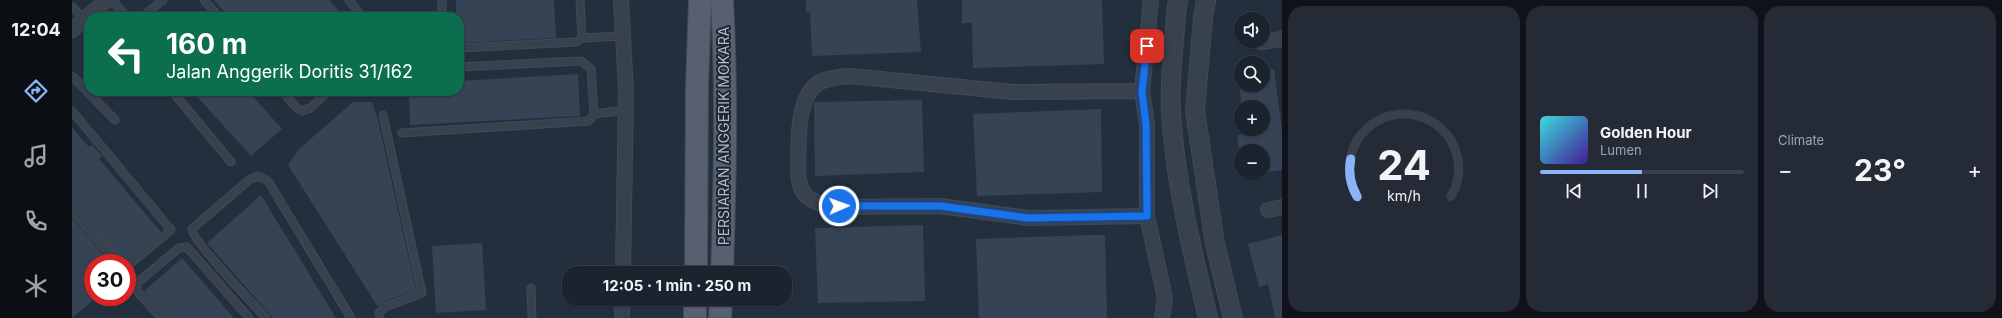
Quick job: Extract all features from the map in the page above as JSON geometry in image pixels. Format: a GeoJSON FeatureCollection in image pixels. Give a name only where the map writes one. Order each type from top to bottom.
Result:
{"type":"FeatureCollection","features":[{"type":"Feature","properties":{"kind":"main road","name":"PERSIARAN ANGGERIK MOKARA"},"geometry":{"type":"LineString","coordinates":[[696,266],[697,87],[700,0]]}},
{"type":"Feature","properties":{"kind":"main road","name":"PERSIARAN ANGGERIK MOKARA"},"geometry":{"type":"LineString","coordinates":[[722,0],[726,80],[726,176],[722,266]]}},
{"type":"Feature","properties":{"kind":"main road"},"geometry":{"type":"LineString","coordinates":[[695,306],[695,318]]}},
{"type":"Feature","properties":{"kind":"main road"},"geometry":{"type":"LineString","coordinates":[[720,318],[721,306]]}},
{"type":"Feature","properties":{"kind":"street"},"geometry":{"type":"LineString","coordinates":[[93,12],[107,0]]}},
{"type":"Feature","properties":{"kind":"street"},"geometry":{"type":"LineString","coordinates":[[621,0],[626,110],[623,266]]}},
{"type":"Feature","properties":{"kind":"street"},"geometry":{"type":"LineString","coordinates":[[1151,0],[1142,92],[1146,125],[1147,216],[1166,298],[1162,318]]}},
{"type":"Feature","properties":{"kind":"street"},"geometry":{"type":"LineString","coordinates":[[1178,0],[1171,111],[1180,182],[1193,253],[1208,318]]}},
{"type":"Feature","properties":{"kind":"street"},"geometry":{"type":"LineString","coordinates":[[1206,0],[1203,18],[1195,111],[1215,244],[1233,318]]}},
{"type":"Feature","properties":{"kind":"street"},"geometry":{"type":"LineString","coordinates":[[72,30],[84,20]]}},
{"type":"Feature","properties":{"kind":"street"},"geometry":{"type":"LineString","coordinates":[[1270,41],[1282,39]]}},
{"type":"Feature","properties":{"kind":"street"},"geometry":{"type":"LineString","coordinates":[[1142,92],[1012,92],[850,76],[835,78],[818,83],[807,95],[803,107],[799,138],[799,183],[804,195],[813,201],[828,206],[940,206],[1028,218],[1147,216]]}},
{"type":"Feature","properties":{"kind":"street"},"geometry":{"type":"LineString","coordinates":[[1268,210],[1282,208]]}},
{"type":"Feature","properties":{"kind":"street"},"geometry":{"type":"LineString","coordinates":[[622,306],[622,318]]}},
{"type":"Feature","properties":{"kind":"lane"},"geometry":{"type":"LineString","coordinates":[[112,0],[123,12]]}},
{"type":"Feature","properties":{"kind":"lane"},"geometry":{"type":"LineString","coordinates":[[148,12],[163,0]]}},
{"type":"Feature","properties":{"kind":"lane"},"geometry":{"type":"LineString","coordinates":[[204,0],[215,12]]}},
{"type":"Feature","properties":{"kind":"lane"},"geometry":{"type":"LineString","coordinates":[[349,0],[358,12]]}},
{"type":"Feature","properties":{"kind":"lane"},"geometry":{"type":"LineString","coordinates":[[442,0],[442,12]]}},
{"type":"Feature","properties":{"kind":"lane"},"geometry":{"type":"LineString","coordinates":[[580,0],[582,38]]}},
{"type":"Feature","properties":{"kind":"lane"},"geometry":{"type":"LineString","coordinates":[[72,7],[84,20]]}},
{"type":"Feature","properties":{"kind":"lane"},"geometry":{"type":"LineString","coordinates":[[464,48],[564,43],[576,42],[582,38],[623,36]]}},
{"type":"Feature","properties":{"kind":"lane"},"geometry":{"type":"LineString","coordinates":[[402,133],[589,121],[594,114],[590,69],[581,61],[464,67]]}},
{"type":"Feature","properties":{"kind":"lane"},"geometry":{"type":"LineString","coordinates":[[72,76],[84,88]]}},
{"type":"Feature","properties":{"kind":"lane"},"geometry":{"type":"LineString","coordinates":[[92,96],[115,120]]}},
{"type":"Feature","properties":{"kind":"lane"},"geometry":{"type":"LineString","coordinates":[[176,96],[231,162]]}},
{"type":"Feature","properties":{"kind":"lane"},"geometry":{"type":"LineString","coordinates":[[286,96],[297,108],[302,111],[310,108],[324,96]]}},
{"type":"Feature","properties":{"kind":"lane"},"geometry":{"type":"LineString","coordinates":[[594,114],[626,110]]}},
{"type":"Feature","properties":{"kind":"lane"},"geometry":{"type":"LineString","coordinates":[[72,111],[170,230],[136,258]]}},
{"type":"Feature","properties":{"kind":"lane"},"geometry":{"type":"LineString","coordinates":[[380,318],[379,313],[385,307],[422,293],[383,115]]}},
{"type":"Feature","properties":{"kind":"lane"},"geometry":{"type":"LineString","coordinates":[[266,318],[192,233],[192,229],[195,225],[249,180],[258,176],[268,181],[351,318]]}},
{"type":"Feature","properties":{"kind":"lane"},"geometry":{"type":"LineString","coordinates":[[72,210],[110,254]]}},
{"type":"Feature","properties":{"kind":"lane"},"geometry":{"type":"LineString","coordinates":[[161,318],[137,291],[137,283],[179,248],[187,247],[249,318]]}},
{"type":"Feature","properties":{"kind":"lane"},"geometry":{"type":"LineString","coordinates":[[532,288],[532,318]]}},
{"type":"Feature","properties":{"kind":"building"},"geometry":{"type":"Polygon","coordinates":[[[214,0],[329,0],[340,12],[225,12],[214,0]]]}},
{"type":"Feature","properties":{"kind":"building"},"geometry":{"type":"Polygon","coordinates":[[[456,0],[554,0],[556,38],[464,43],[464,12],[456,12],[456,0]]]}},
{"type":"Feature","properties":{"kind":"building"},"geometry":{"type":"Polygon","coordinates":[[[806,0],[917,0],[921,52],[812,56],[810,12],[806,12],[806,0]]]}},
{"type":"Feature","properties":{"kind":"building"},"geometry":{"type":"Polygon","coordinates":[[[962,0],[1102,0],[1104,64],[973,68],[972,23],[962,23],[962,0]]]}},
{"type":"Feature","properties":{"kind":"building"},"geometry":{"type":"Polygon","coordinates":[[[1274,69],[1282,131],[1282,170],[1270,172],[1270,144],[1238,144],[1237,136],[1270,136],[1270,100],[1241,100],[1240,92],[1270,92],[1270,70],[1274,69]]]}},
{"type":"Feature","properties":{"kind":"building"},"geometry":{"type":"Polygon","coordinates":[[[578,74],[580,116],[410,125],[409,96],[464,96],[464,81],[578,74]]]}},
{"type":"Feature","properties":{"kind":"building"},"geometry":{"type":"Polygon","coordinates":[[[197,96],[252,96],[282,129],[251,156],[197,96]]]}},
{"type":"Feature","properties":{"kind":"building"},"geometry":{"type":"Polygon","coordinates":[[[922,100],[924,172],[815,176],[814,102],[922,100]]]}},
{"type":"Feature","properties":{"kind":"building"},"geometry":{"type":"Polygon","coordinates":[[[353,102],[372,102],[377,116],[416,290],[383,302],[378,307],[288,165],[298,150],[353,102]]]}},
{"type":"Feature","properties":{"kind":"building"},"geometry":{"type":"Polygon","coordinates":[[[1101,109],[1102,192],[977,196],[973,114],[1101,109]]]}},
{"type":"Feature","properties":{"kind":"building"},"geometry":{"type":"Polygon","coordinates":[[[72,127],[89,147],[92,145],[102,156],[99,159],[161,232],[134,254],[115,254],[76,207],[72,205],[72,127]]]}},
{"type":"Feature","properties":{"kind":"building"},"geometry":{"type":"Polygon","coordinates":[[[261,195],[336,318],[273,318],[207,243],[261,195]]]}},
{"type":"Feature","properties":{"kind":"building"},"geometry":{"type":"Polygon","coordinates":[[[72,218],[103,254],[84,254],[84,306],[86,306],[72,318],[72,218]]]}},
{"type":"Feature","properties":{"kind":"building"},"geometry":{"type":"Polygon","coordinates":[[[923,225],[925,301],[818,303],[815,228],[923,225]]]}},
{"type":"Feature","properties":{"kind":"building"},"geometry":{"type":"Polygon","coordinates":[[[1105,235],[1107,318],[979,318],[976,239],[1105,235]]]}},
{"type":"Feature","properties":{"kind":"building"},"geometry":{"type":"Polygon","coordinates":[[[1282,235],[1282,318],[1275,318],[1268,284],[1259,287],[1248,244],[1282,235]]]}},
{"type":"Feature","properties":{"kind":"building"},"geometry":{"type":"Polygon","coordinates":[[[482,243],[486,310],[436,313],[432,246],[482,243]]]}},
{"type":"Feature","properties":{"kind":"building"},"geometry":{"type":"Polygon","coordinates":[[[182,258],[234,318],[166,318],[144,291],[182,258]]]}},
{"type":"Feature","properties":{"kind":"route"},"geometry":{"type":"LineString","coordinates":[[839,206],[940,206],[1028,218],[1147,216],[1146,125],[1142,92],[1147,46]]}}]}
